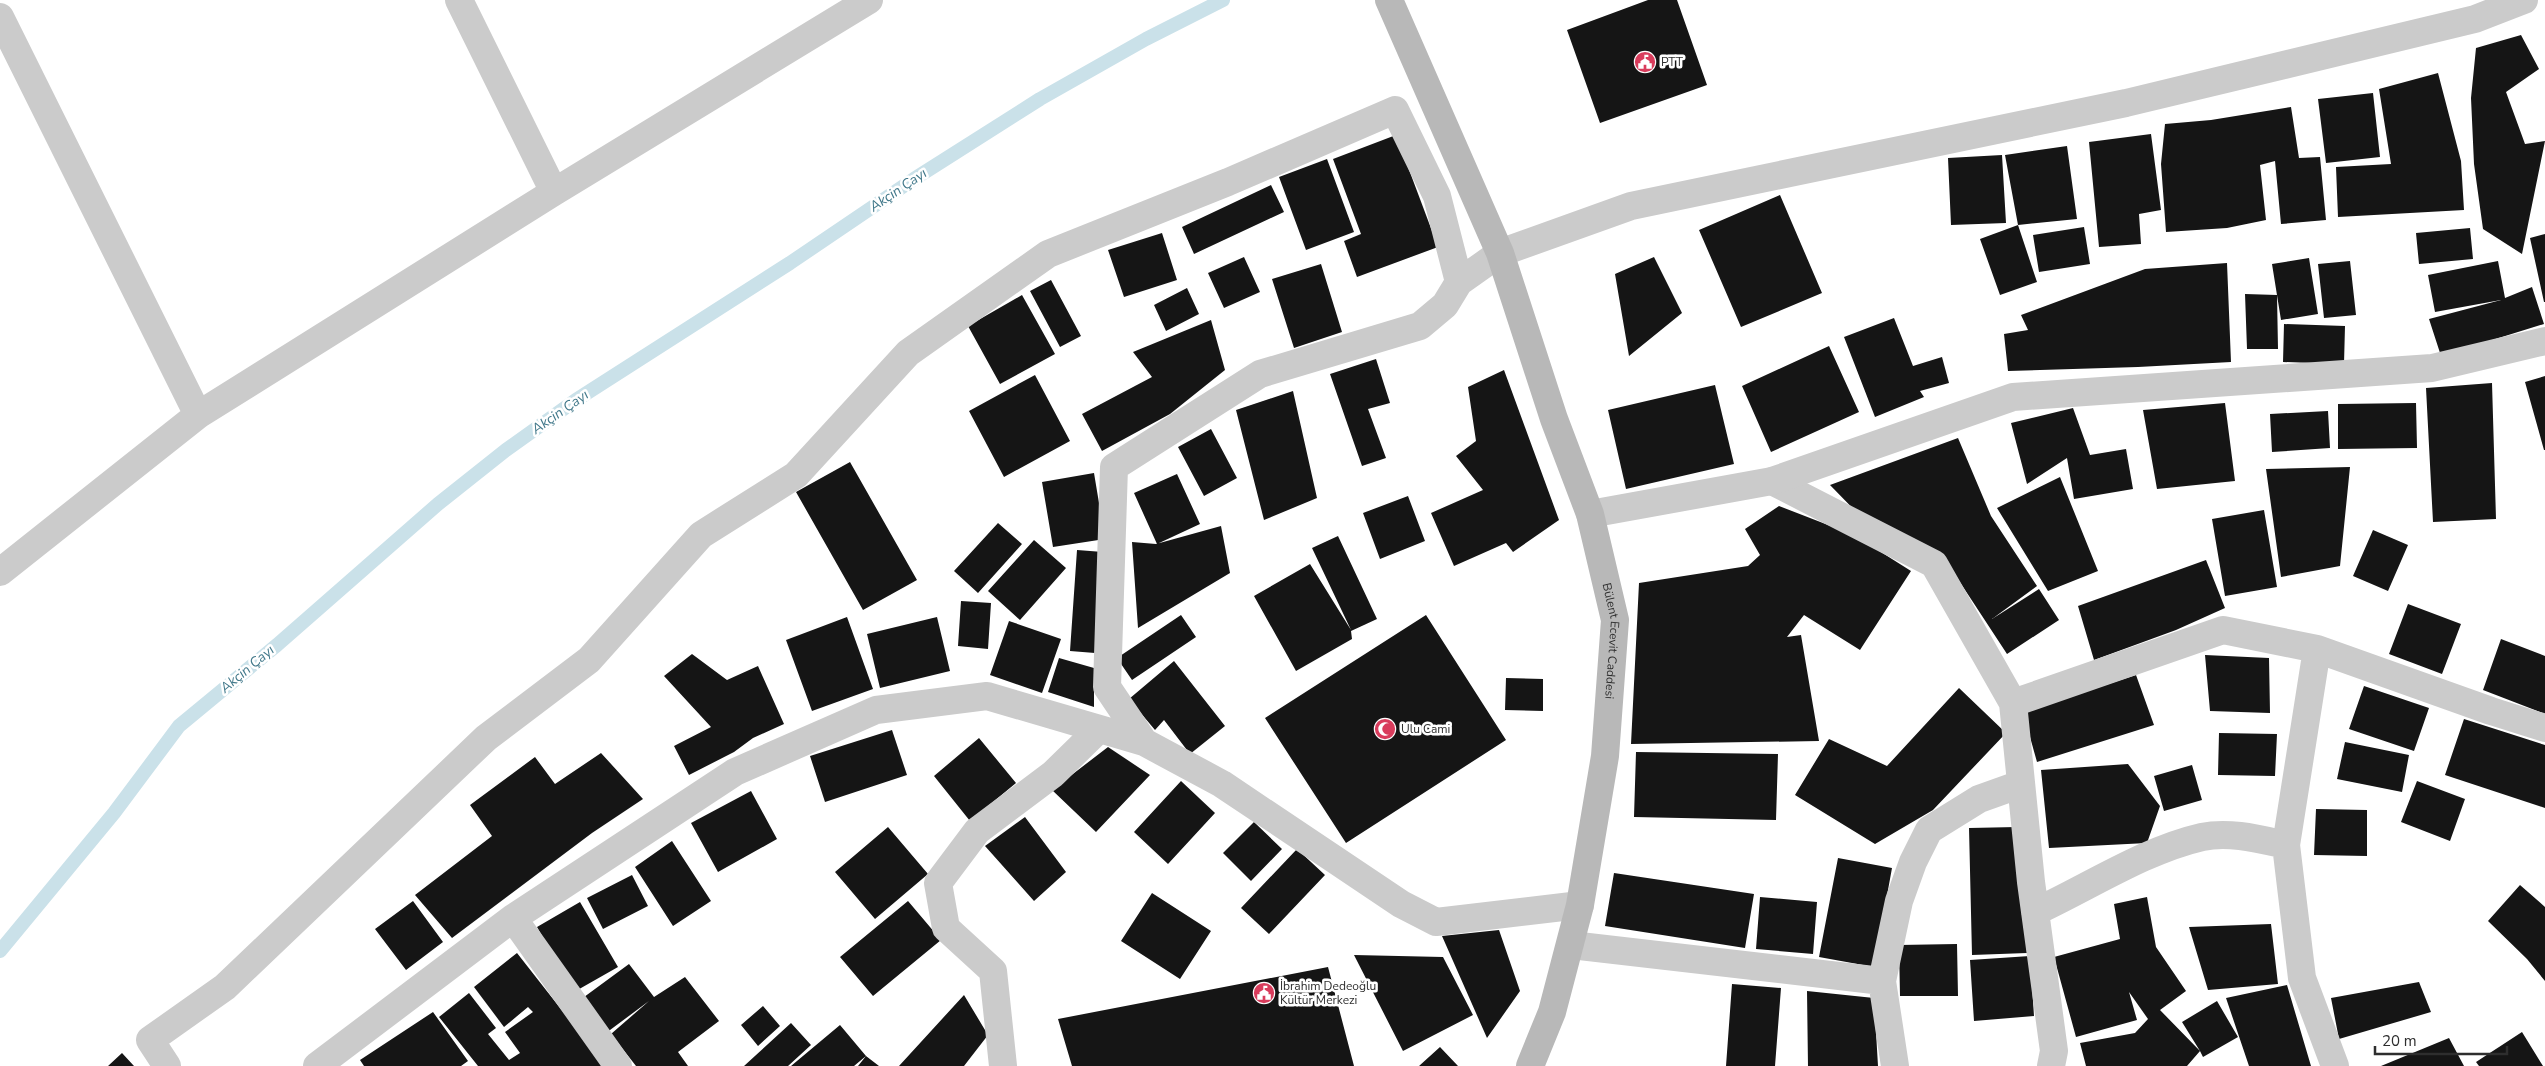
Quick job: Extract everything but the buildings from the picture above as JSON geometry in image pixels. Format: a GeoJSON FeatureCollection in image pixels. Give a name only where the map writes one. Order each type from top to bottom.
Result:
{"type":"FeatureCollection","features":[{"type":"Feature","properties":{"kind":"main road","name":"Bülent Ecevit Caddesi"},"geometry":{"type":"LineString","coordinates":[[1390,0],[1500,253],[1554,419],[1590,514],[1615,620],[1605,756],[1580,905],[1552,1012],[1530,1066]]}},
{"type":"Feature","properties":{"kind":"street"},"geometry":{"type":"LineString","coordinates":[[458,0],[554,192]]}},
{"type":"Feature","properties":{"kind":"street"},"geometry":{"type":"LineString","coordinates":[[0,572],[198,415],[554,192],[869,0]]}},
{"type":"Feature","properties":{"kind":"street"},"geometry":{"type":"LineString","coordinates":[[1144,742],[1107,687],[1114,466],[1260,374],[1420,326],[1445,305],[1459,282],[1500,253],[1632,206],[2126,103],[2475,19],[2524,0]]}},
{"type":"Feature","properties":{"kind":"street"},"geometry":{"type":"LineString","coordinates":[[0,17],[198,415]]}},
{"type":"Feature","properties":{"kind":"street"},"geometry":{"type":"LineString","coordinates":[[167,1066],[150,1040],[225,987],[486,738],[589,660],[701,535],[796,475],[908,353],[1048,254],[1228,182],[1396,110],[1437,196],[1459,282]]}},
{"type":"Feature","properties":{"kind":"street"},"geometry":{"type":"LineString","coordinates":[[1590,514],[1772,482],[2013,397],[2432,368],[2545,342]]}},
{"type":"Feature","properties":{"kind":"street"},"geometry":{"type":"LineString","coordinates":[[1772,482],[1934,564],[2014,703],[2021,784],[2054,1051],[2051,1066]]}},
{"type":"Feature","properties":{"kind":"street"},"geometry":{"type":"LineString","coordinates":[[2014,703],[2223,630],[2317,649],[2491,711],[2545,728]]}},
{"type":"Feature","properties":{"kind":"street"},"geometry":{"type":"LineString","coordinates":[[2317,649],[2286,844],[2302,978],[2335,1066]]}},
{"type":"Feature","properties":{"kind":"street"},"geometry":{"type":"LineString","coordinates":[[317,1066],[513,918],[736,772],[876,710],[987,696],[1144,742],[1222,784],[1401,904],[1436,922],[1580,905]]}},
{"type":"Feature","properties":{"kind":"street"},"geometry":{"type":"LineString","coordinates":[[1003,1066],[993,971],[946,928],[938,883],[977,831],[1053,774],[1099,729]]}},
{"type":"Feature","properties":{"kind":"street"},"geometry":{"type":"LineString","coordinates":[[1895,1066],[1882,982],[1899,900],[1913,862],[1929,830],[1979,799],[2021,784]]}},
{"type":"Feature","properties":{"kind":"street"},"geometry":{"type":"LineString","coordinates":[[2036,912],[2118,870],[2204,837],[2243,836],[2286,844]]}},
{"type":"Feature","properties":{"kind":"street"},"geometry":{"type":"LineString","coordinates":[[513,918],[618,1066]]}},
{"type":"Feature","properties":{"kind":"street"},"geometry":{"type":"LineString","coordinates":[[1571,945],[1882,982]]}},
{"type":"Feature","properties":{"kind":"waterway","name":"Akçin Çayı"},"geometry":{"type":"LineString","coordinates":[[0,951],[114,813],[179,726],[277,645],[438,504],[506,450],[576,400],[790,263],[914,179],[1040,99],[1146,39],[1223,0]]}},
{"type":"Feature","properties":{"kind":"place","name":"PTT"},"geometry":{"type":"Point","coordinates":[1645,62]}},
{"type":"Feature","properties":{"kind":"place","name":"Ulu Cami"},"geometry":{"type":"Point","coordinates":[1385,729]}},
{"type":"Feature","properties":{"kind":"place","name":"İbrahim Dedeoğlu Kültür Merkezi"},"geometry":{"type":"Point","coordinates":[1264,993]}}]}
